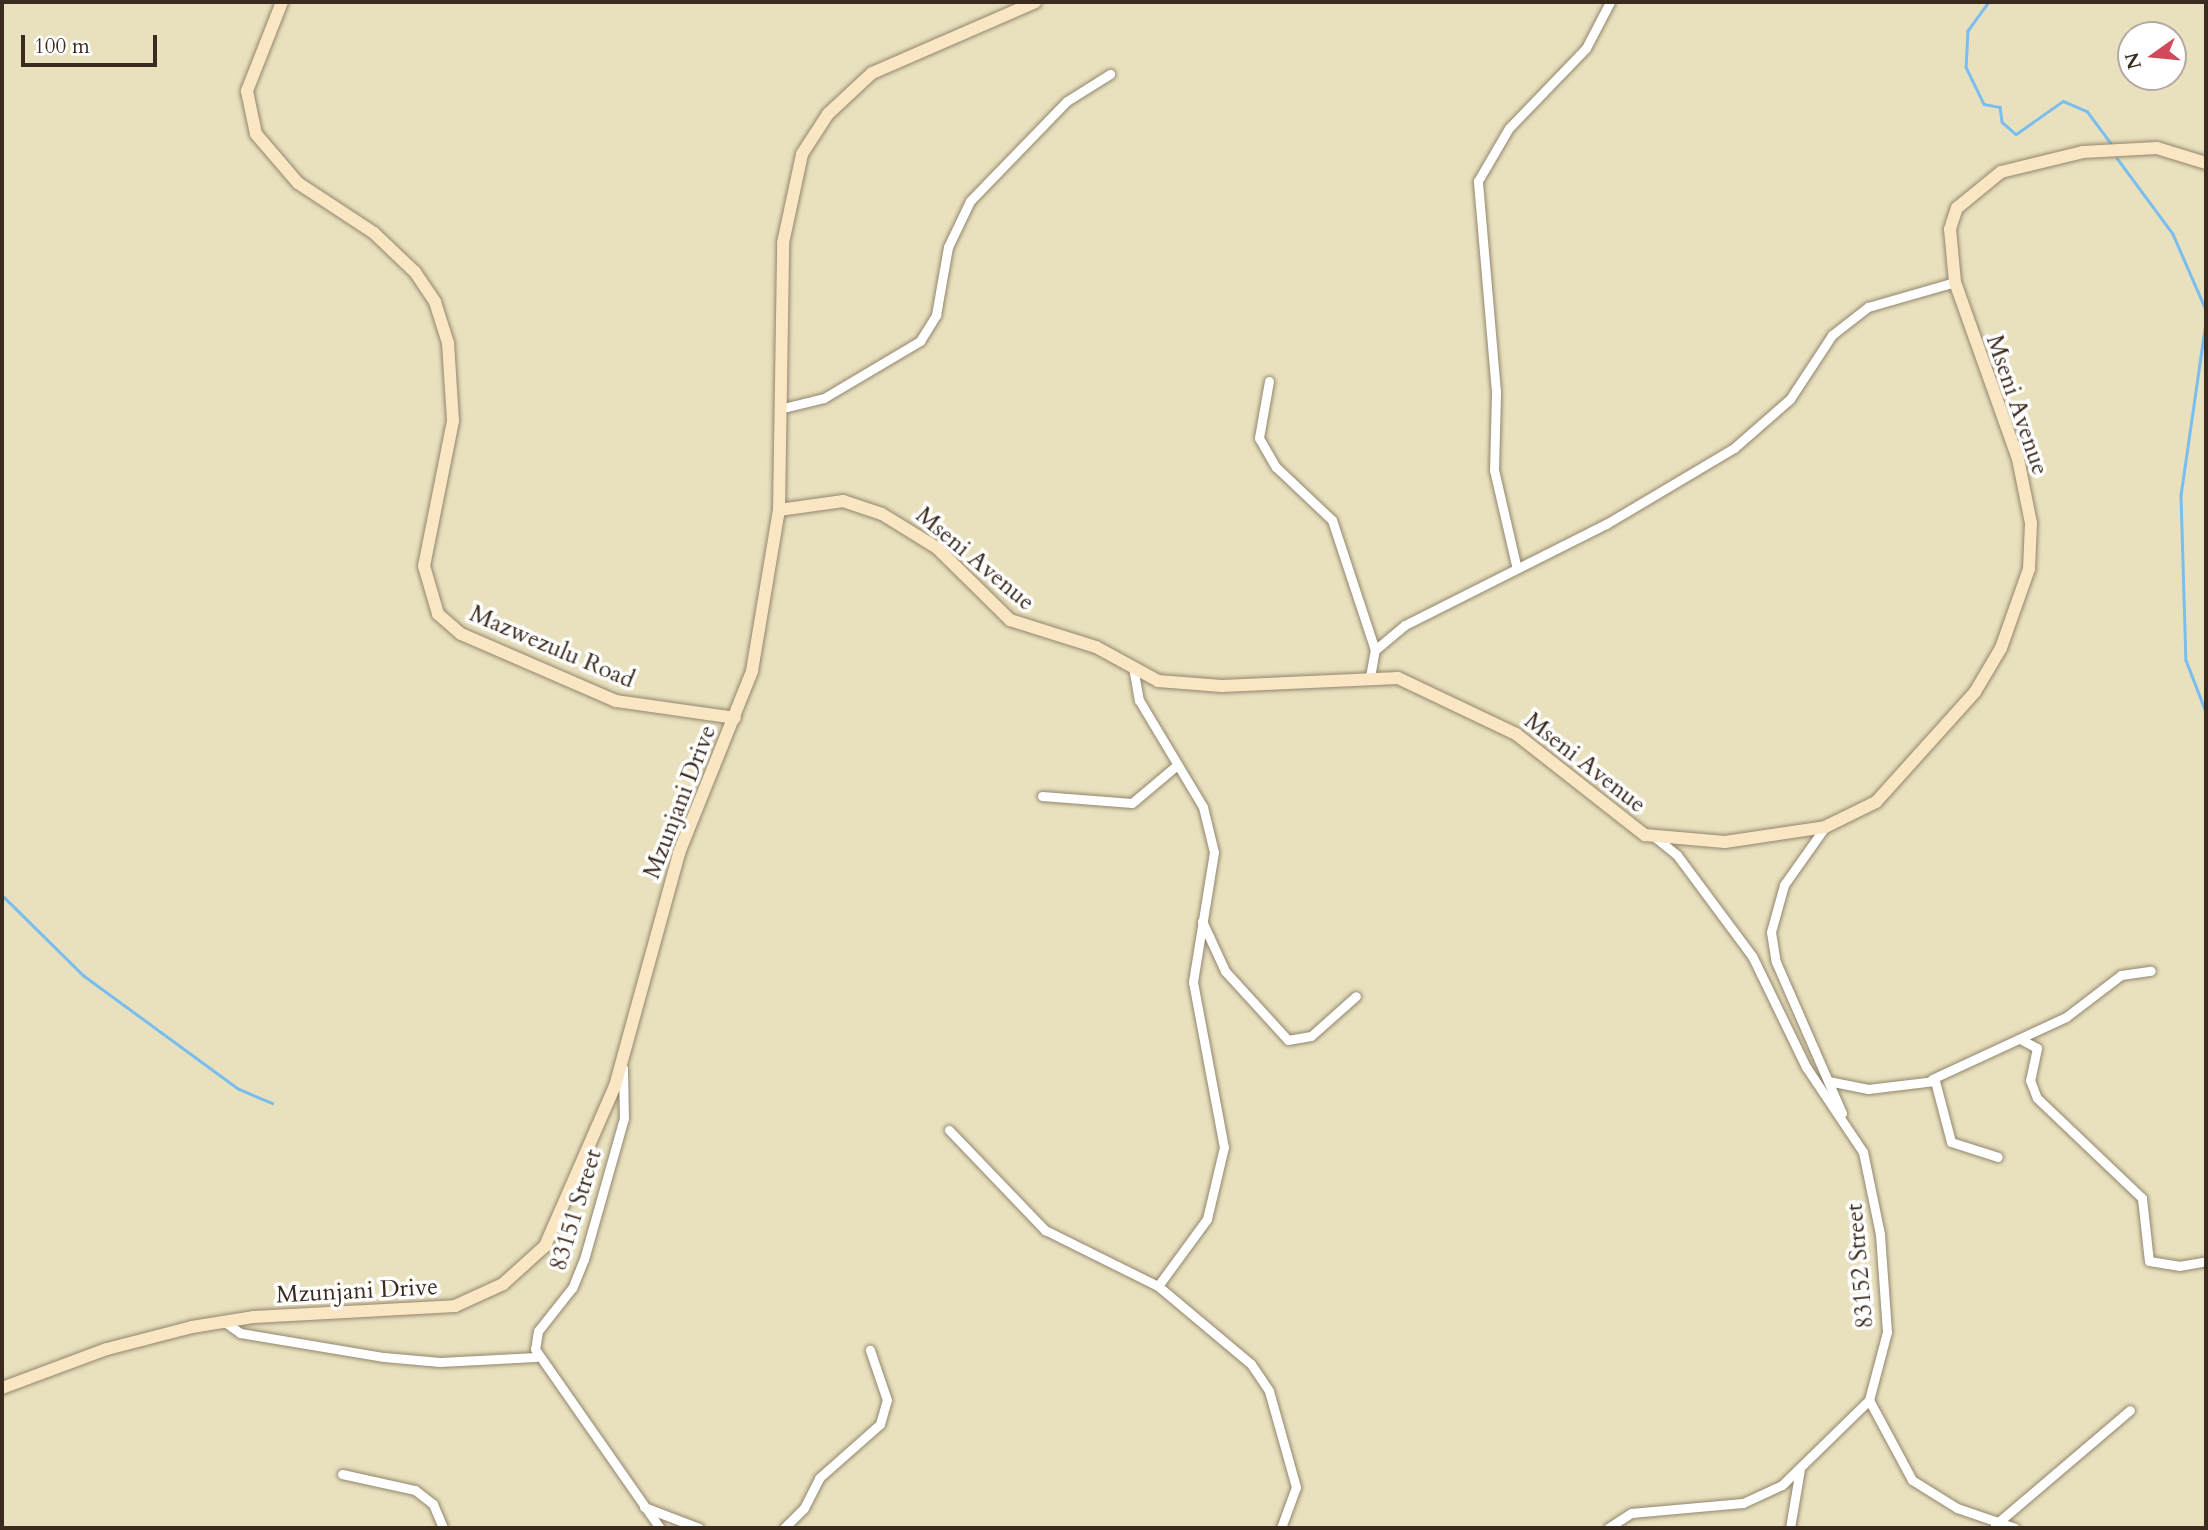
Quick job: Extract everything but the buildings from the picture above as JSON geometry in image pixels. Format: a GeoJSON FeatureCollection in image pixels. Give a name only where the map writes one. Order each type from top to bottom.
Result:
{"type":"FeatureCollection","features":[{"type":"Feature","properties":{"kind":"street","name":"Mazwezulu Road"},"geometry":{"type":"LineString","coordinates":[[282,2],[247,91],[256,134],[298,183],[374,233],[415,272],[435,302],[448,343],[453,421],[424,566],[438,614],[461,634],[616,701],[735,718]]}},
{"type":"Feature","properties":{"kind":"street","name":"Mzunjani Drive"},"geometry":{"type":"LineString","coordinates":[[2,1388],[107,1349],[225,1322],[415,1312],[455,1306],[503,1284],[545,1246],[562,1219],[622,1063],[679,853],[735,718],[755,659],[779,510],[783,243],[793,183],[816,131],[854,86],[890,63],[1035,2]]}},
{"type":"Feature","properties":{"kind":"street"},"geometry":{"type":"LineString","coordinates":[[1516,565],[1494,470],[1496,392],[1478,181],[1509,128],[1586,48],[1610,2]]}},
{"type":"Feature","properties":{"kind":"street"},"geometry":{"type":"LineString","coordinates":[[779,409],[824,398],[920,341],[936,315],[948,247],[970,201],[1067,101],[1110,74]]}},
{"type":"Feature","properties":{"kind":"street","name":"Mseni Avenue"},"geometry":{"type":"LineString","coordinates":[[779,510],[843,501],[882,514],[937,548],[1010,620],[1096,647],[1133,667],[1190,686],[1370,677],[1413,683],[1516,734],[1621,821],[1656,838],[1725,842],[1825,827],[1876,802],[1975,692],[2001,648],[2029,569],[2031,523],[2018,459],[1955,282],[1953,216],[1968,195],[2001,172],[2130,146],[2206,163]]}},
{"type":"Feature","properties":{"kind":"street"},"geometry":{"type":"LineString","coordinates":[[1375,650],[1405,625],[1516,565],[1606,524],[1734,448],[1790,399],[1832,335],[1868,307],[1955,282]]}},
{"type":"Feature","properties":{"kind":"street"},"geometry":{"type":"LineString","coordinates":[[1269,382],[1258,416],[1259,438],[1276,467],[1332,520],[1375,650],[1370,677]]}},
{"type":"Feature","properties":{"kind":"street"},"geometry":{"type":"LineString","coordinates":[[1133,667],[1139,701],[1176,766],[1196,792],[1212,838],[1214,861],[1201,919],[1193,982],[1224,1147],[1207,1219],[1157,1286]]}},
{"type":"Feature","properties":{"kind":"street"},"geometry":{"type":"LineString","coordinates":[[1042,796],[1127,804],[1176,766]]}},
{"type":"Feature","properties":{"kind":"street","name":"83152 Street"},"geometry":{"type":"LineString","coordinates":[[1802,1464],[1869,1400],[1885,1355],[1886,1280],[1868,1167],[1776,962],[1771,932],[1784,885],[1825,827]]}},
{"type":"Feature","properties":{"kind":"street","name":"83152 Street"},"geometry":{"type":"LineString","coordinates":[[1656,838],[1677,856],[1752,956],[1807,1067],[1846,1123]]}},
{"type":"Feature","properties":{"kind":"street"},"geometry":{"type":"LineString","coordinates":[[1201,919],[1225,971],[1288,1040],[1311,1036],[1356,996]]}},
{"type":"Feature","properties":{"kind":"street"},"geometry":{"type":"LineString","coordinates":[[1828,1081],[1868,1089],[1932,1079],[2022,1040],[2121,975],[2151,971]]}},
{"type":"Feature","properties":{"kind":"street"},"geometry":{"type":"LineString","coordinates":[[2022,1040],[2037,1048],[2030,1080],[2037,1098],[2143,1198],[2149,1261],[2179,1266],[2206,1261]]}},
{"type":"Feature","properties":{"kind":"street","name":"83151 Street"},"geometry":{"type":"LineString","coordinates":[[536,1357],[538,1331],[579,1273],[602,1198],[626,1107],[622,1063]]}},
{"type":"Feature","properties":{"kind":"street"},"geometry":{"type":"LineString","coordinates":[[1932,1079],[1951,1142],[1998,1157]]}},
{"type":"Feature","properties":{"kind":"street"},"geometry":{"type":"LineString","coordinates":[[949,1130],[1045,1230],[1157,1286],[1251,1364],[1269,1391],[1295,1481],[1281,1528]]}},
{"type":"Feature","properties":{"kind":"street"},"geometry":{"type":"LineString","coordinates":[[225,1322],[245,1334],[384,1357],[440,1362],[536,1357],[660,1528]]}},
{"type":"Feature","properties":{"kind":"street"},"geometry":{"type":"LineString","coordinates":[[784,1528],[804,1508],[819,1478],[880,1424],[887,1400],[870,1350]]}},
{"type":"Feature","properties":{"kind":"street"},"geometry":{"type":"LineString","coordinates":[[1869,1400],[1912,1480],[1995,1525],[2015,1528]]}},
{"type":"Feature","properties":{"kind":"street"},"geometry":{"type":"LineString","coordinates":[[1995,1525],[2130,1410]]}},
{"type":"Feature","properties":{"kind":"street"},"geometry":{"type":"LineString","coordinates":[[1608,1528],[1631,1513],[1743,1503],[1782,1485],[1802,1464]]}},
{"type":"Feature","properties":{"kind":"street"},"geometry":{"type":"LineString","coordinates":[[1790,1528],[1802,1464]]}},
{"type":"Feature","properties":{"kind":"street"},"geometry":{"type":"LineString","coordinates":[[342,1474],[415,1490],[433,1504],[443,1528]]}},
{"type":"Feature","properties":{"kind":"street"},"geometry":{"type":"LineString","coordinates":[[644,1507],[653,1528]]}},
{"type":"Feature","properties":{"kind":"street"},"geometry":{"type":"LineString","coordinates":[[644,1507],[699,1528]]}},
{"type":"Feature","properties":{"kind":"waterway"},"geometry":{"type":"LineString","coordinates":[[1989,2],[1968,31],[1966,67],[1984,104],[2000,107],[2002,122],[2016,134],[2063,101],[2087,111],[2113,146]]}},
{"type":"Feature","properties":{"kind":"waterway"},"geometry":{"type":"LineString","coordinates":[[2117,158],[2173,234],[2206,310]]}},
{"type":"Feature","properties":{"kind":"waterway"},"geometry":{"type":"LineString","coordinates":[[2206,322],[2181,495],[2186,660],[2206,712]]}},
{"type":"Feature","properties":{"kind":"waterway"},"geometry":{"type":"LineString","coordinates":[[2,895],[83,975],[239,1089],[272,1103]]}}]}
